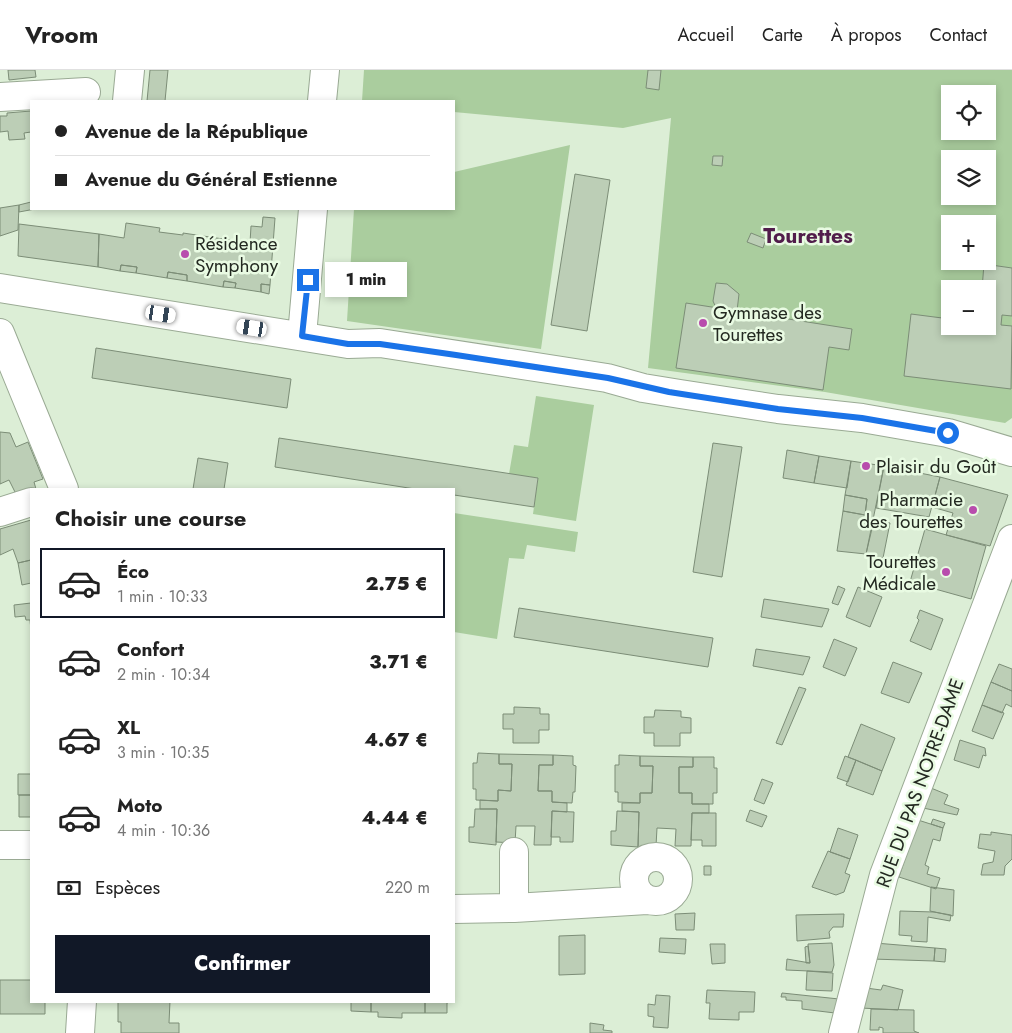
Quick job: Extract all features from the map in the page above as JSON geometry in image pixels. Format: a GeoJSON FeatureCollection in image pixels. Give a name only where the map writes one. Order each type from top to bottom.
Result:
{"type":"FeatureCollection","features":[{"type":"Feature","properties":{"kind":"street"},"geometry":{"type":"LineString","coordinates":[[127,100],[130,70]]}},
{"type":"Feature","properties":{"kind":"street"},"geometry":{"type":"LineString","coordinates":[[322,100],[325,70]]}},
{"type":"Feature","properties":{"kind":"street"},"geometry":{"type":"LineString","coordinates":[[0,98],[86,92]]}},
{"type":"Feature","properties":{"kind":"street"},"geometry":{"type":"LineString","coordinates":[[302,336],[313,210]]}},
{"type":"Feature","properties":{"kind":"street"},"geometry":{"type":"LineString","coordinates":[[0,290],[348,344],[389,345],[608,378],[643,388],[770,408],[862,418],[948,433],[1012,452]]}},
{"type":"Feature","properties":{"kind":"street"},"geometry":{"type":"LineString","coordinates":[[0,333],[64,488]]}},
{"type":"Feature","properties":{"kind":"street"},"geometry":{"type":"LineString","coordinates":[[0,512],[30,502]]}},
{"type":"Feature","properties":{"kind":"street","name":"RUE DU PAS NOTRE-DAME"},"geometry":{"type":"LineString","coordinates":[[843,1033],[884,875],[1012,539]]}},
{"type":"Feature","properties":{"kind":"street"},"geometry":{"type":"LineString","coordinates":[[0,845],[30,845]]}},
{"type":"Feature","properties":{"kind":"street"},"geometry":{"type":"LineString","coordinates":[[514,852],[514,908]]}},
{"type":"Feature","properties":{"kind":"street"},"geometry":{"type":"LineString","coordinates":[[455,908],[514,908],[647,900],[661,901],[686,888],[668,861],[662,858],[647,859],[636,869],[634,876],[636,890],[647,900]]}},
{"type":"Feature","properties":{"kind":"street"},"geometry":{"type":"LineString","coordinates":[[80,1033],[82,1003]]}},
{"type":"Feature","properties":{"kind":"green space"},"geometry":{"type":"Polygon","coordinates":[[[364,70],[1012,70],[1012,418],[1005,423],[825,392],[648,368],[671,118],[623,128],[455,112],[455,100],[362,100],[364,70]]]}},
{"type":"Feature","properties":{"kind":"green space"},"geometry":{"type":"Polygon","coordinates":[[[570,145],[541,349],[347,321],[354,210],[455,210],[455,172],[570,145]]]}},
{"type":"Feature","properties":{"kind":"green space"},"geometry":{"type":"Polygon","coordinates":[[[536,396],[594,405],[576,521],[533,514],[538,478],[509,474],[514,445],[528,447],[536,396]]]}},
{"type":"Feature","properties":{"kind":"green space"},"geometry":{"type":"Polygon","coordinates":[[[455,513],[578,532],[575,552],[527,545],[524,559],[509,558],[497,639],[455,632],[455,513]]]}},
{"type":"Feature","properties":{"kind":"building"},"geometry":{"type":"Polygon","coordinates":[[[8,70],[35,70],[36,77],[9,80],[8,70]]]}},
{"type":"Feature","properties":{"kind":"building"},"geometry":{"type":"Polygon","coordinates":[[[150,70],[168,70],[165,100],[147,100],[150,70]]]}},
{"type":"Feature","properties":{"kind":"building"},"geometry":{"type":"Polygon","coordinates":[[[648,70],[661,70],[659,90],[646,88],[648,70]]]}},
{"type":"Feature","properties":{"kind":"building"},"geometry":{"type":"Polygon","coordinates":[[[30,111],[30,132],[24,133],[25,139],[9,140],[8,131],[0,132],[0,116],[7,116],[7,113],[30,111]]]}},
{"type":"Feature","properties":{"kind":"building"},"geometry":{"type":"Polygon","coordinates":[[[713,156],[723,156],[722,166],[712,165],[713,156]]]}},
{"type":"Feature","properties":{"kind":"building"},"geometry":{"type":"Polygon","coordinates":[[[575,174],[610,180],[587,331],[551,325],[575,174]]]}},
{"type":"Feature","properties":{"kind":"building"},"geometry":{"type":"Polygon","coordinates":[[[30,202],[30,210],[19,212],[19,205],[30,202]]]}},
{"type":"Feature","properties":{"kind":"building"},"geometry":{"type":"Polygon","coordinates":[[[19,205],[18,230],[0,236],[0,208],[19,205]]]}},
{"type":"Feature","properties":{"kind":"building","name":"Résidence Symphony"},"geometry":{"type":"Polygon","coordinates":[[[263,217],[275,218],[270,285],[261,284],[261,292],[235,288],[236,283],[224,281],[223,287],[187,281],[187,275],[168,272],[167,278],[136,273],[137,267],[121,265],[120,271],[98,267],[99,234],[124,238],[126,223],[160,228],[159,232],[183,235],[183,233],[250,243],[251,226],[262,227],[263,217]]]}},
{"type":"Feature","properties":{"kind":"building"},"geometry":{"type":"Polygon","coordinates":[[[19,224],[99,234],[98,267],[18,256],[19,224]]]}},
{"type":"Feature","properties":{"kind":"building"},"geometry":{"type":"Polygon","coordinates":[[[751,233],[766,239],[763,248],[747,242],[751,233]]]}},
{"type":"Feature","properties":{"kind":"building"},"geometry":{"type":"Polygon","coordinates":[[[121,265],[137,267],[136,273],[120,271],[121,265]]]}},
{"type":"Feature","properties":{"kind":"building"},"geometry":{"type":"Polygon","coordinates":[[[996,266],[1012,268],[1012,316],[1002,315],[1001,325],[1012,326],[1011,389],[904,376],[911,314],[941,318],[941,335],[996,335],[996,280],[983,280],[984,270],[996,270],[996,266]]]}},
{"type":"Feature","properties":{"kind":"building"},"geometry":{"type":"Polygon","coordinates":[[[168,272],[187,275],[187,281],[167,278],[168,272]]]}},
{"type":"Feature","properties":{"kind":"building"},"geometry":{"type":"Polygon","coordinates":[[[224,281],[236,283],[235,288],[223,287],[224,281]]]}},
{"type":"Feature","properties":{"kind":"building"},"geometry":{"type":"Polygon","coordinates":[[[716,283],[727,284],[739,294],[737,311],[716,308],[713,301],[716,283]]]}},
{"type":"Feature","properties":{"kind":"building"},"geometry":{"type":"Polygon","coordinates":[[[261,284],[270,285],[269,294],[261,292],[261,284]]]}},
{"type":"Feature","properties":{"kind":"building"},"geometry":{"type":"Polygon","coordinates":[[[686,303],[852,329],[849,350],[829,347],[823,390],[676,368],[686,303]]]}},
{"type":"Feature","properties":{"kind":"building"},"geometry":{"type":"Polygon","coordinates":[[[96,348],[291,379],[287,408],[92,378],[96,348]]]}},
{"type":"Feature","properties":{"kind":"building"},"geometry":{"type":"Polygon","coordinates":[[[0,432],[10,433],[16,447],[28,442],[43,479],[34,482],[36,488],[30,488],[18,498],[9,480],[0,484],[0,432]]]}},
{"type":"Feature","properties":{"kind":"building"},"geometry":{"type":"Polygon","coordinates":[[[279,438],[538,478],[534,507],[455,495],[455,488],[409,488],[275,467],[279,438]]]}},
{"type":"Feature","properties":{"kind":"building"},"geometry":{"type":"Polygon","coordinates":[[[713,443],[742,447],[722,577],[693,572],[713,443]]]}},
{"type":"Feature","properties":{"kind":"building"},"geometry":{"type":"Polygon","coordinates":[[[787,450],[819,456],[814,483],[783,478],[787,450]]]}},
{"type":"Feature","properties":{"kind":"building"},"geometry":{"type":"Polygon","coordinates":[[[819,456],[851,461],[847,488],[814,483],[819,456]]]}},
{"type":"Feature","properties":{"kind":"building"},"geometry":{"type":"Polygon","coordinates":[[[198,458],[228,463],[224,488],[193,488],[198,458]]]}},
{"type":"Feature","properties":{"kind":"building"},"geometry":{"type":"Polygon","coordinates":[[[851,461],[884,466],[866,554],[837,551],[843,511],[865,515],[867,499],[845,495],[851,461]]]}},
{"type":"Feature","properties":{"kind":"building"},"geometry":{"type":"Polygon","coordinates":[[[884,466],[940,477],[929,517],[876,508],[884,466]]]}},
{"type":"Feature","properties":{"kind":"building","name":"Pharmacie des Tourettes"},"geometry":{"type":"Polygon","coordinates":[[[940,477],[1008,495],[990,546],[946,535],[953,513],[932,507],[940,477]]]}},
{"type":"Feature","properties":{"kind":"building"},"geometry":{"type":"Polygon","coordinates":[[[845,495],[867,499],[865,515],[843,511],[845,495]]]}},
{"type":"Feature","properties":{"kind":"building"},"geometry":{"type":"Polygon","coordinates":[[[30,520],[30,560],[18,563],[13,549],[0,555],[0,529],[30,520]]]}},
{"type":"Feature","properties":{"kind":"building"},"geometry":{"type":"Polygon","coordinates":[[[874,520],[890,523],[883,558],[866,554],[874,520]]]}},
{"type":"Feature","properties":{"kind":"building","name":"Tourettes Médicale"},"geometry":{"type":"Polygon","coordinates":[[[925,529],[986,546],[971,599],[910,582],[925,529]]]}},
{"type":"Feature","properties":{"kind":"building"},"geometry":{"type":"Polygon","coordinates":[[[30,560],[30,583],[22,585],[18,563],[30,560]]]}},
{"type":"Feature","properties":{"kind":"building"},"geometry":{"type":"Polygon","coordinates":[[[838,586],[845,589],[838,605],[832,603],[838,586]]]}},
{"type":"Feature","properties":{"kind":"building"},"geometry":{"type":"Polygon","coordinates":[[[858,587],[882,597],[870,627],[846,617],[858,587]]]}},
{"type":"Feature","properties":{"kind":"building"},"geometry":{"type":"Polygon","coordinates":[[[764,599],[829,609],[822,627],[761,617],[764,599]]]}},
{"type":"Feature","properties":{"kind":"building"},"geometry":{"type":"Polygon","coordinates":[[[30,603],[30,620],[26,620],[25,616],[15,617],[14,605],[30,603]]]}},
{"type":"Feature","properties":{"kind":"building"},"geometry":{"type":"Polygon","coordinates":[[[519,608],[713,638],[708,667],[514,637],[519,608]]]}},
{"type":"Feature","properties":{"kind":"building"},"geometry":{"type":"Polygon","coordinates":[[[920,610],[943,619],[931,650],[910,641],[919,620],[917,618],[920,610]]]}},
{"type":"Feature","properties":{"kind":"building"},"geometry":{"type":"Polygon","coordinates":[[[834,639],[857,648],[845,676],[823,667],[834,639]]]}},
{"type":"Feature","properties":{"kind":"building"},"geometry":{"type":"Polygon","coordinates":[[[756,649],[810,657],[803,675],[753,666],[756,649]]]}},
{"type":"Feature","properties":{"kind":"building"},"geometry":{"type":"Polygon","coordinates":[[[893,662],[922,673],[909,703],[881,693],[893,662]]]}},
{"type":"Feature","properties":{"kind":"building"},"geometry":{"type":"Polygon","coordinates":[[[999,664],[1012,669],[1012,691],[991,682],[999,664]]]}},
{"type":"Feature","properties":{"kind":"building"},"geometry":{"type":"Polygon","coordinates":[[[991,682],[1012,691],[1012,707],[1006,704],[1002,713],[982,705],[991,682]]]}},
{"type":"Feature","properties":{"kind":"building"},"geometry":{"type":"Polygon","coordinates":[[[799,687],[806,689],[782,745],[776,743],[799,687]]]}},
{"type":"Feature","properties":{"kind":"building"},"geometry":{"type":"Polygon","coordinates":[[[982,705],[1004,713],[993,739],[972,731],[982,705]]]}},
{"type":"Feature","properties":{"kind":"building"},"geometry":{"type":"Polygon","coordinates":[[[514,707],[540,708],[540,714],[549,714],[549,730],[539,730],[539,743],[513,743],[513,729],[503,729],[503,714],[514,714],[514,707]]]}},
{"type":"Feature","properties":{"kind":"building"},"geometry":{"type":"Polygon","coordinates":[[[655,710],[681,711],[681,717],[691,718],[691,733],[680,733],[680,746],[654,746],[654,733],[644,733],[644,717],[654,717],[655,710]]]}},
{"type":"Feature","properties":{"kind":"building"},"geometry":{"type":"Polygon","coordinates":[[[861,724],[895,738],[882,771],[848,757],[861,724]]]}},
{"type":"Feature","properties":{"kind":"building"},"geometry":{"type":"Polygon","coordinates":[[[960,740],[985,748],[986,756],[983,755],[979,768],[954,760],[960,740]]]}},
{"type":"Feature","properties":{"kind":"building"},"geometry":{"type":"Polygon","coordinates":[[[478,753],[499,754],[499,764],[512,764],[511,791],[498,790],[498,801],[476,800],[476,789],[473,789],[473,763],[477,763],[478,753]]]}},
{"type":"Feature","properties":{"kind":"building"},"geometry":{"type":"Polygon","coordinates":[[[499,754],[553,755],[553,765],[539,765],[538,791],[552,791],[552,802],[567,803],[567,812],[552,811],[551,845],[534,845],[535,826],[516,826],[515,843],[496,842],[497,809],[480,809],[480,800],[498,801],[498,790],[511,791],[512,764],[499,764],[499,754]]]}},
{"type":"Feature","properties":{"kind":"building"},"geometry":{"type":"Polygon","coordinates":[[[553,755],[573,756],[573,765],[576,766],[575,792],[573,792],[572,803],[552,802],[552,791],[538,791],[539,765],[553,765],[553,755]]]}},
{"type":"Feature","properties":{"kind":"building"},"geometry":{"type":"Polygon","coordinates":[[[619,755],[640,756],[640,766],[653,766],[652,793],[640,793],[640,803],[618,802],[618,792],[615,792],[615,765],[619,765],[619,755]]]}},
{"type":"Feature","properties":{"kind":"building"},"geometry":{"type":"Polygon","coordinates":[[[640,756],[693,757],[693,767],[679,767],[679,793],[692,793],[692,804],[709,804],[709,813],[692,813],[691,846],[675,846],[676,829],[657,828],[656,846],[638,847],[639,812],[622,811],[622,803],[640,803],[640,793],[652,793],[653,766],[640,766],[640,756]]]}},
{"type":"Feature","properties":{"kind":"building"},"geometry":{"type":"Polygon","coordinates":[[[845,756],[856,760],[848,782],[837,778],[845,756]]]}},
{"type":"Feature","properties":{"kind":"building"},"geometry":{"type":"Polygon","coordinates":[[[693,757],[714,757],[714,768],[717,768],[717,793],[713,793],[713,804],[692,804],[692,793],[679,793],[679,767],[693,767],[693,757]]]}},
{"type":"Feature","properties":{"kind":"building"},"geometry":{"type":"Polygon","coordinates":[[[856,760],[882,771],[873,795],[846,785],[856,760]]]}},
{"type":"Feature","properties":{"kind":"building"},"geometry":{"type":"Polygon","coordinates":[[[18,774],[30,774],[30,795],[18,795],[18,774]]]}},
{"type":"Feature","properties":{"kind":"building"},"geometry":{"type":"Polygon","coordinates":[[[762,779],[773,783],[764,804],[754,800],[762,779]]]}},
{"type":"Feature","properties":{"kind":"building"},"geometry":{"type":"Polygon","coordinates":[[[931,788],[948,795],[944,804],[959,809],[957,815],[923,808],[931,788]]]}},
{"type":"Feature","properties":{"kind":"building"},"geometry":{"type":"Polygon","coordinates":[[[19,795],[30,795],[30,817],[19,817],[19,795]]]}},
{"type":"Feature","properties":{"kind":"building"},"geometry":{"type":"Polygon","coordinates":[[[475,809],[497,809],[496,845],[469,842],[469,827],[474,827],[475,809]]]}},
{"type":"Feature","properties":{"kind":"building"},"geometry":{"type":"Polygon","coordinates":[[[750,810],[767,816],[762,827],[746,821],[750,810]]]}},
{"type":"Feature","properties":{"kind":"building"},"geometry":{"type":"Polygon","coordinates":[[[552,811],[574,812],[573,842],[560,842],[560,837],[551,837],[552,811]]]}},
{"type":"Feature","properties":{"kind":"building"},"geometry":{"type":"Polygon","coordinates":[[[617,811],[639,812],[638,847],[611,845],[611,831],[616,831],[617,811]]]}},
{"type":"Feature","properties":{"kind":"building"},"geometry":{"type":"Polygon","coordinates":[[[692,813],[716,813],[716,846],[702,846],[702,840],[691,840],[692,813]]]}},
{"type":"Feature","properties":{"kind":"building"},"geometry":{"type":"Polygon","coordinates":[[[933,819],[945,823],[943,828],[931,824],[933,819]]]}},
{"type":"Feature","properties":{"kind":"building"},"geometry":{"type":"Polygon","coordinates":[[[918,820],[943,828],[940,841],[933,839],[925,865],[929,867],[927,874],[940,878],[936,889],[899,877],[918,820]]]}},
{"type":"Feature","properties":{"kind":"building"},"geometry":{"type":"Polygon","coordinates":[[[838,828],[858,835],[850,859],[830,852],[838,828]]]}},
{"type":"Feature","properties":{"kind":"building"},"geometry":{"type":"Polygon","coordinates":[[[991,832],[1012,835],[1012,859],[1005,866],[1004,875],[981,875],[983,864],[993,862],[995,851],[978,848],[980,834],[991,835],[991,832]]]}},
{"type":"Feature","properties":{"kind":"building"},"geometry":{"type":"Polygon","coordinates":[[[828,851],[850,859],[845,873],[850,875],[844,892],[836,895],[812,887],[828,851]]]}},
{"type":"Feature","properties":{"kind":"building"},"geometry":{"type":"Polygon","coordinates":[[[704,866],[711,866],[711,875],[704,875],[704,866]]]}},
{"type":"Feature","properties":{"kind":"building"},"geometry":{"type":"Polygon","coordinates":[[[931,887],[954,890],[953,916],[930,911],[931,887]]]}},
{"type":"Feature","properties":{"kind":"building"},"geometry":{"type":"Polygon","coordinates":[[[900,911],[934,912],[951,915],[950,921],[928,917],[927,942],[911,941],[912,936],[899,935],[900,911]]]}},
{"type":"Feature","properties":{"kind":"building"},"geometry":{"type":"Polygon","coordinates":[[[695,913],[694,930],[676,930],[675,914],[695,913]]]}},
{"type":"Feature","properties":{"kind":"building"},"geometry":{"type":"Polygon","coordinates":[[[844,914],[843,927],[833,927],[829,932],[830,938],[797,941],[796,915],[844,914]]]}},
{"type":"Feature","properties":{"kind":"building"},"geometry":{"type":"Polygon","coordinates":[[[585,935],[585,974],[559,975],[559,936],[585,935]]]}},
{"type":"Feature","properties":{"kind":"building"},"geometry":{"type":"Polygon","coordinates":[[[660,938],[686,939],[685,954],[659,952],[660,938]]]}},
{"type":"Feature","properties":{"kind":"building"},"geometry":{"type":"Polygon","coordinates":[[[832,943],[834,965],[832,972],[786,970],[787,959],[810,963],[808,944],[832,943]]]}},
{"type":"Feature","properties":{"kind":"building"},"geometry":{"type":"Polygon","coordinates":[[[875,943],[935,948],[934,961],[872,959],[875,943]]]}},
{"type":"Feature","properties":{"kind":"building"},"geometry":{"type":"Polygon","coordinates":[[[710,944],[725,944],[725,963],[712,964],[710,944]]]}},
{"type":"Feature","properties":{"kind":"building"},"geometry":{"type":"Polygon","coordinates":[[[808,946],[810,963],[806,963],[805,947],[808,946]]]}},
{"type":"Feature","properties":{"kind":"building"},"geometry":{"type":"Polygon","coordinates":[[[935,948],[946,949],[945,962],[934,961],[935,948]]]}},
{"type":"Feature","properties":{"kind":"building"},"geometry":{"type":"Polygon","coordinates":[[[807,971],[833,973],[832,991],[806,990],[807,971]]]}},
{"type":"Feature","properties":{"kind":"building"},"geometry":{"type":"Polygon","coordinates":[[[0,980],[30,980],[30,1003],[45,1003],[45,1014],[0,1014],[0,980]]]}},
{"type":"Feature","properties":{"kind":"building"},"geometry":{"type":"Polygon","coordinates":[[[883,985],[903,990],[898,1010],[861,1008],[866,988],[881,990],[883,985]]]}},
{"type":"Feature","properties":{"kind":"building"},"geometry":{"type":"Polygon","coordinates":[[[707,990],[755,992],[754,1012],[739,1012],[739,1020],[709,1019],[710,1003],[706,1003],[707,990]]]}},
{"type":"Feature","properties":{"kind":"building"},"geometry":{"type":"Polygon","coordinates":[[[782,993],[839,999],[835,1013],[802,1009],[802,1001],[786,1000],[786,997],[781,997],[782,993]]]}},
{"type":"Feature","properties":{"kind":"building"},"geometry":{"type":"Polygon","coordinates":[[[656,995],[670,996],[668,1028],[653,1027],[654,1017],[648,1016],[648,1004],[655,1005],[656,995]]]}},
{"type":"Feature","properties":{"kind":"building"},"geometry":{"type":"Polygon","coordinates":[[[118,1003],[170,1003],[169,1023],[179,1023],[179,1033],[121,1033],[121,1022],[118,1022],[118,1003]]]}},
{"type":"Feature","properties":{"kind":"building"},"geometry":{"type":"Polygon","coordinates":[[[351,1003],[371,1003],[371,1012],[351,1011],[351,1003]]]}},
{"type":"Feature","properties":{"kind":"building"},"geometry":{"type":"Polygon","coordinates":[[[371,1003],[425,1003],[425,1013],[402,1013],[402,1018],[378,1017],[378,1012],[371,1012],[371,1003]]]}},
{"type":"Feature","properties":{"kind":"building"},"geometry":{"type":"Polygon","coordinates":[[[425,1003],[447,1003],[447,1013],[425,1013],[425,1003]]]}},
{"type":"Feature","properties":{"kind":"building"},"geometry":{"type":"Polygon","coordinates":[[[871,1009],[914,1010],[914,1031],[919,1033],[883,1033],[883,1028],[879,1027],[879,1030],[870,1030],[871,1009]]]}},
{"type":"Feature","properties":{"kind":"building"},"geometry":{"type":"Polygon","coordinates":[[[590,1023],[604,1025],[603,1030],[612,1031],[612,1033],[590,1033],[590,1023]]]}},
{"type":"Feature","properties":{"kind":"place","name":"Résidence Symphony"},"geometry":{"type":"Point","coordinates":[185,254]}},
{"type":"Feature","properties":{"kind":"place","name":"Gymnase des Tourettes"},"geometry":{"type":"Point","coordinates":[703,323]}},
{"type":"Feature","properties":{"kind":"place","name":"Plaisir du Goût"},"geometry":{"type":"Point","coordinates":[866,466]}},
{"type":"Feature","properties":{"kind":"place","name":"Pharmacie des Tourettes"},"geometry":{"type":"Point","coordinates":[973,510]}},
{"type":"Feature","properties":{"kind":"place","name":"Tourettes Médicale"},"geometry":{"type":"Point","coordinates":[946,572]}},
{"type":"Feature","properties":{"kind":"district","name":"Tourettes"},"geometry":{"type":"Point","coordinates":[808,236]}},
{"type":"Feature","properties":{"kind":"route"},"geometry":{"type":"LineString","coordinates":[[308,280],[302,336],[348,344],[380,344],[456,355],[608,378],[643,388],[778,409],[862,418],[948,433]]}}]}
